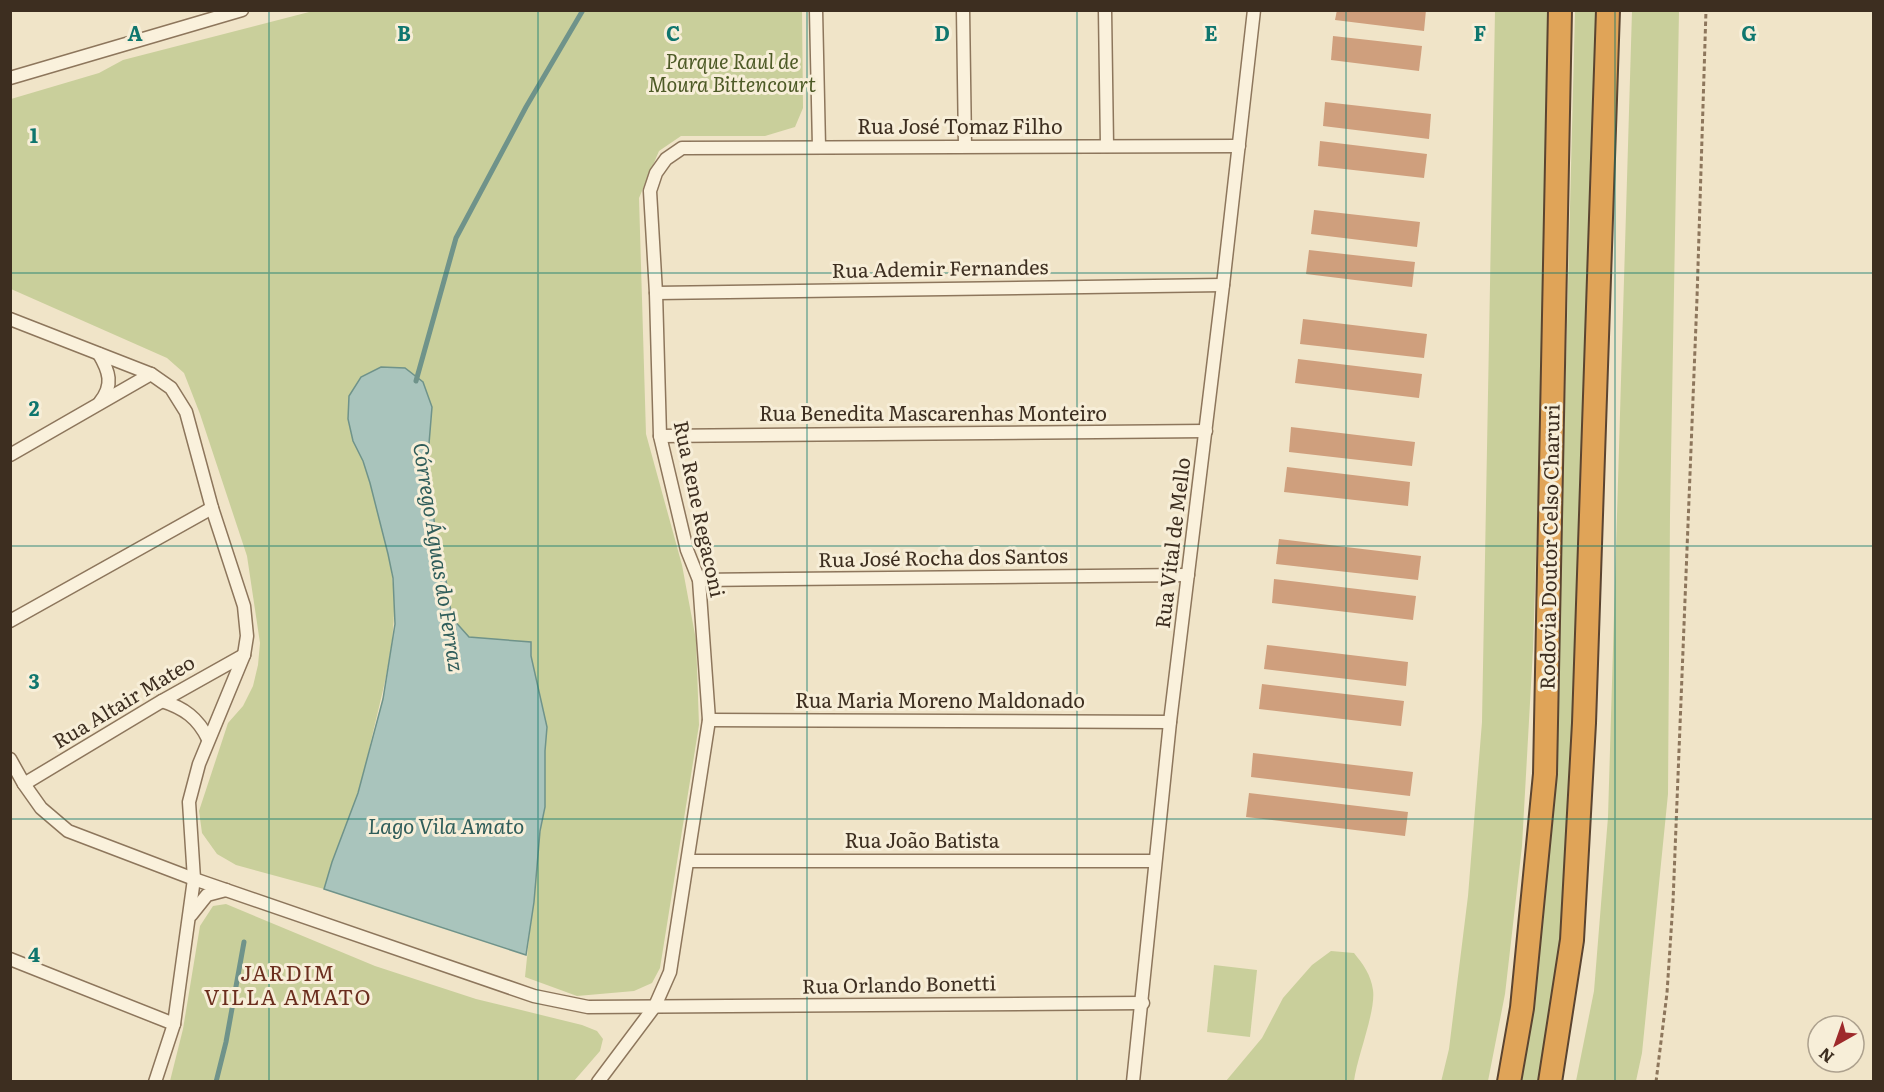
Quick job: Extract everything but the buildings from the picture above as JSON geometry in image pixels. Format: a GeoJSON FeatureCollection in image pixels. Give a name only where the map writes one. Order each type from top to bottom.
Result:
{"type":"FeatureCollection","features":[{"type":"Feature","properties":{"kind":"highway","name":"Rodovia Doutor Celso Charuri"},"geometry":{"type":"LineString","coordinates":[[1509,1082],[1522,1008],[1545,774],[1560,10]]}},
{"type":"Feature","properties":{"kind":"highway","name":"Rodovia Doutor Celso Charuri"},"geometry":{"type":"LineString","coordinates":[[1550,1082],[1572,940],[1584,723],[1608,10]]}},
{"type":"Feature","properties":{"kind":"street"},"geometry":{"type":"LineString","coordinates":[[10,78],[242,10]]}},
{"type":"Feature","properties":{"kind":"street"},"geometry":{"type":"LineString","coordinates":[[816,10],[819,147]]}},
{"type":"Feature","properties":{"kind":"street"},"geometry":{"type":"LineString","coordinates":[[963,10],[964,147]]}},
{"type":"Feature","properties":{"kind":"street"},"geometry":{"type":"LineString","coordinates":[[1106,10],[1107,146]]}},
{"type":"Feature","properties":{"kind":"street","name":"Rua Vital de Mello"},"geometry":{"type":"LineString","coordinates":[[1133,1082],[1143,1003],[1170,722],[1254,10]]}},
{"type":"Feature","properties":{"kind":"street","name":"Rua José Tomaz Filho"},"geometry":{"type":"LineString","coordinates":[[682,148],[1239,146]]}},
{"type":"Feature","properties":{"kind":"street","name":"Rua Rene Regaconi"},"geometry":{"type":"LineString","coordinates":[[598,1082],[655,1006],[670,972],[709,720],[699,580],[687,550],[660,436],[656,292],[650,191],[656,173],[666,159],[682,148]]}},
{"type":"Feature","properties":{"kind":"street","name":"Rua Ademir Fernandes"},"geometry":{"type":"LineString","coordinates":[[656,292],[1223,285]]}},
{"type":"Feature","properties":{"kind":"street"},"geometry":{"type":"LineString","coordinates":[[10,319],[151,374],[171,388],[186,412],[212,508],[244,606],[247,636],[244,655],[208,739],[189,802],[194,879],[174,1024],[155,1082]]}},
{"type":"Feature","properties":{"kind":"street"},"geometry":{"type":"LineString","coordinates":[[98,405],[106,395],[111,380],[99,354]]}},
{"type":"Feature","properties":{"kind":"street"},"geometry":{"type":"LineString","coordinates":[[10,455],[151,374]]}},
{"type":"Feature","properties":{"kind":"street","name":"Rua Benedita Mascarenhas Monteiro"},"geometry":{"type":"LineString","coordinates":[[660,436],[1206,431]]}},
{"type":"Feature","properties":{"kind":"street"},"geometry":{"type":"LineString","coordinates":[[10,621],[212,508]]}},
{"type":"Feature","properties":{"kind":"street","name":"Rua José Rocha dos Santos"},"geometry":{"type":"LineString","coordinates":[[699,580],[1188,575]]}},
{"type":"Feature","properties":{"kind":"street","name":"Rua Altair Mateo"},"geometry":{"type":"LineString","coordinates":[[24,784],[244,655]]}},
{"type":"Feature","properties":{"kind":"street"},"geometry":{"type":"LineString","coordinates":[[162,701],[190,714],[202,726],[208,739]]}},
{"type":"Feature","properties":{"kind":"street","name":"Rua Maria Moreno Maldonado"},"geometry":{"type":"LineString","coordinates":[[709,720],[1170,722]]}},
{"type":"Feature","properties":{"kind":"street","name":"Rua Orlando Bonetti"},"geometry":{"type":"LineString","coordinates":[[10,759],[41,808],[68,831],[194,879],[534,996],[588,1007],[1143,1003]]}},
{"type":"Feature","properties":{"kind":"street","name":"Rua João Batista"},"geometry":{"type":"LineString","coordinates":[[688,861],[1155,861]]}},
{"type":"Feature","properties":{"kind":"street"},"geometry":{"type":"LineString","coordinates":[[189,918],[207,895],[226,890]]}},
{"type":"Feature","properties":{"kind":"street"},"geometry":{"type":"LineString","coordinates":[[10,959],[174,1024]]}},
{"type":"Feature","properties":{"kind":"path"},"geometry":{"type":"LineString","coordinates":[[1656,1082],[1667,993],[1673,902],[1706,10]]}},
{"type":"Feature","properties":{"kind":"green space","name":"Parque Raul de Moura Bittencourt"},"geometry":{"type":"Polygon","coordinates":[[[313,11],[802,11],[803,108],[795,127],[765,136],[681,136],[659,151],[639,198],[646,434],[682,565],[696,640],[699,725],[660,968],[652,983],[634,991],[577,996],[525,977],[540,831],[545,807],[547,727],[531,656],[531,642],[469,637],[452,618],[445,574],[437,551],[428,456],[429,432],[348,419],[372,488],[384,533],[392,576],[394,614],[387,669],[363,777],[324,889],[236,865],[217,854],[202,833],[199,811],[228,723],[243,706],[253,686],[260,643],[247,556],[200,414],[184,373],[167,358],[11,289],[11,99],[99,73],[123,60],[313,11]]]}},
{"type":"Feature","properties":{"kind":"green space"},"geometry":{"type":"Polygon","coordinates":[[[1495,11],[1550,11],[1544,317],[1533,649],[1522,846],[1505,994],[1488,1081],[1441,1082],[1449,1049],[1468,896],[1482,722],[1495,11]]]}},
{"type":"Feature","properties":{"kind":"green space"},"geometry":{"type":"Polygon","coordinates":[[[1575,11],[1597,11],[1584,496],[1565,874],[1557,977],[1542,1081],[1520,1082],[1537,975],[1558,678],[1575,11]]]}},
{"type":"Feature","properties":{"kind":"green space"},"geometry":{"type":"Polygon","coordinates":[[[1632,11],[1679,11],[1670,515],[1668,794],[1642,1053],[1636,1081],[1576,1081],[1594,991],[1608,817],[1632,11]]]}},
{"type":"Feature","properties":{"kind":"green space"},"geometry":{"type":"Polygon","coordinates":[[[226,904],[375,966],[476,999],[582,1025],[597,1031],[603,1039],[600,1051],[574,1081],[170,1081],[183,1029],[200,926],[213,906],[226,904]]]}},
{"type":"Feature","properties":{"kind":"green space"},"geometry":{"type":"Polygon","coordinates":[[[1331,951],[1354,953],[1366,970],[1373,990],[1372,1010],[1354,1081],[1226,1081],[1262,1038],[1283,998],[1312,965],[1331,951]]]}},
{"type":"Feature","properties":{"kind":"green space"},"geometry":{"type":"Polygon","coordinates":[[[1214,965],[1257,970],[1250,1037],[1207,1032],[1214,965]]]}},
{"type":"Feature","properties":{"kind":"water","name":"Lago Vila Amato"},"geometry":{"type":"Polygon","coordinates":[[[381,367],[405,368],[423,382],[432,407],[428,456],[437,551],[445,574],[452,618],[469,637],[531,642],[531,656],[547,727],[545,807],[540,831],[534,902],[526,955],[324,889],[358,793],[383,699],[395,624],[393,578],[388,554],[370,483],[353,441],[348,419],[349,396],[361,377],[381,367]]]}},
{"type":"Feature","properties":{"kind":"waterway","name":"Córrego Águas do Ferraz"},"geometry":{"type":"LineString","coordinates":[[416,381],[456,238],[526,107],[583,10]]}},
{"type":"Feature","properties":{"kind":"waterway","name":"Córrego Águas do Ferraz"},"geometry":{"type":"LineString","coordinates":[[216,1082],[226,1042],[244,942]]}},
{"type":"Feature","properties":{"kind":"district","name":"JARDIM VILLA AMATO"},"geometry":{"type":"Point","coordinates":[288,986]}}]}
